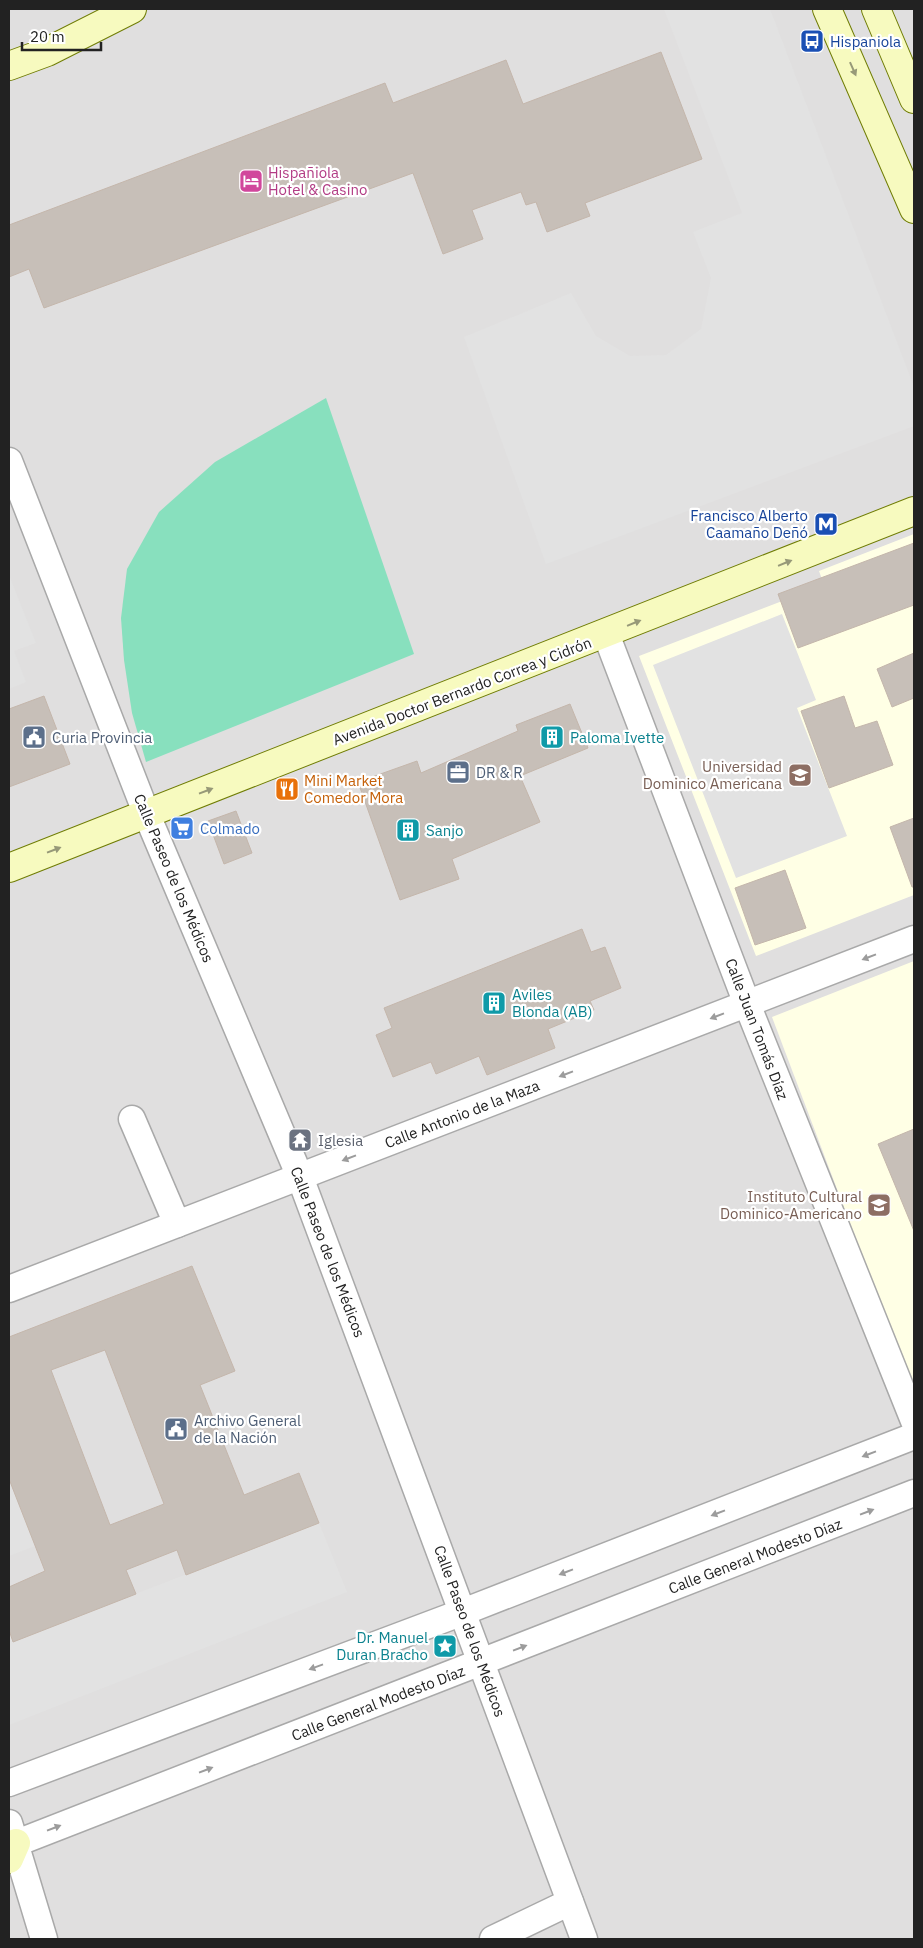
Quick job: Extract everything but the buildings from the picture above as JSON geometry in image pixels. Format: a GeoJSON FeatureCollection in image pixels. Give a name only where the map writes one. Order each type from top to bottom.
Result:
{"type":"FeatureCollection","features":[{"type":"Feature","properties":{"kind":"main road"},"geometry":{"type":"LineString","coordinates":[[9,66],[47,52],[132,9]]}},
{"type":"Feature","properties":{"kind":"main road"},"geometry":{"type":"LineString","coordinates":[[827,9],[914,209]]}},
{"type":"Feature","properties":{"kind":"main road"},"geometry":{"type":"LineString","coordinates":[[876,9],[914,99]]}},
{"type":"Feature","properties":{"kind":"main road","name":"Avenida Doctor Bernardo Correa y Cidrón"},"geometry":{"type":"LineString","coordinates":[[9,868],[914,511]]}},
{"type":"Feature","properties":{"kind":"street","name":"Calle Paseo de los Médicos"},"geometry":{"type":"LineString","coordinates":[[9,461],[146,815],[300,1177],[464,1612],[584,1939]]}},
{"type":"Feature","properties":{"kind":"street","name":"Calle Juan Tomás Díaz"},"geometry":{"type":"LineString","coordinates":[[606,634],[747,1004],[914,1421]]}},
{"type":"Feature","properties":{"kind":"street","name":"Calle Antonio de la Maza"},"geometry":{"type":"LineString","coordinates":[[9,1288],[914,939]]}},
{"type":"Feature","properties":{"kind":"street"},"geometry":{"type":"LineString","coordinates":[[132,1119],[177,1224]]}},
{"type":"Feature","properties":{"kind":"street"},"geometry":{"type":"LineString","coordinates":[[9,1783],[464,1612],[914,1436]]}},
{"type":"Feature","properties":{"kind":"street","name":"Calle General Modesto Díaz"},"geometry":{"type":"LineString","coordinates":[[11,1843],[914,1493]]}},
{"type":"Feature","properties":{"kind":"street"},"geometry":{"type":"LineString","coordinates":[[11,1843],[44,1939]]}},
{"type":"Feature","properties":{"kind":"street"},"geometry":{"type":"LineString","coordinates":[[493,1939],[570,1902]]}},
{"type":"Feature","properties":{"kind":"shaded area"},"geometry":{"type":"Polygon","coordinates":[[[9,9],[914,9],[914,1939],[9,1939],[9,9]]]}},
{"type":"Feature","properties":{"kind":"shaded area"},"geometry":{"type":"Polygon","coordinates":[[[664,9],[770,9],[914,387],[914,426],[546,564],[464,337],[571,293],[596,336],[630,356],[666,355],[701,329],[711,278],[693,232],[742,213],[664,9]]]}},
{"type":"Feature","properties":{"kind":"shaded area","name":"Universidad Dominico Americana"},"geometry":{"type":"Polygon","coordinates":[[[914,534],[914,895],[756,956],[639,656],[824,585],[819,571],[914,534]]]}},
{"type":"Feature","properties":{"kind":"shaded area"},"geometry":{"type":"Polygon","coordinates":[[[9,575],[36,643],[14,651],[26,682],[9,689],[9,575]]]}},
{"type":"Feature","properties":{"kind":"shaded area"},"geometry":{"type":"Polygon","coordinates":[[[782,614],[816,700],[797,708],[847,836],[736,878],[653,665],[782,614]]]}},
{"type":"Feature","properties":{"kind":"shaded area","name":"Instituto Cultural Dominico-Americano"},"geometry":{"type":"Polygon","coordinates":[[[914,961],[914,1393],[772,1017],[914,961]]]}},
{"type":"Feature","properties":{"kind":"shaded area"},"geometry":{"type":"Polygon","coordinates":[[[9,1479],[35,1546],[9,1556],[9,1479]]]}},
{"type":"Feature","properties":{"kind":"shaded area"},"geometry":{"type":"Polygon","coordinates":[[[319,1523],[347,1592],[9,1725],[9,1630],[14,1641],[319,1523]]]}},
{"type":"Feature","properties":{"kind":"green space"},"geometry":{"type":"Polygon","coordinates":[[[326,398],[414,654],[146,762],[132,713],[124,660],[121,618],[127,569],[159,512],[215,462],[326,398]]]}},
{"type":"Feature","properties":{"kind":"place","name":"Hispaniola"},"geometry":{"type":"Point","coordinates":[812,41]}},
{"type":"Feature","properties":{"kind":"place","name":"Hispañiola Hotel & Casino"},"geometry":{"type":"Point","coordinates":[251,181]}},
{"type":"Feature","properties":{"kind":"place","name":"Francisco Alberto Caamaño Deñó"},"geometry":{"type":"Point","coordinates":[826,524]}},
{"type":"Feature","properties":{"kind":"place","name":"Curia Provincia"},"geometry":{"type":"Point","coordinates":[34,737]}},
{"type":"Feature","properties":{"kind":"place","name":"Paloma Ivette"},"geometry":{"type":"Point","coordinates":[552,737]}},
{"type":"Feature","properties":{"kind":"place","name":"DR & R"},"geometry":{"type":"Point","coordinates":[458,772]}},
{"type":"Feature","properties":{"kind":"place","name":"Universidad Dominico Americana"},"geometry":{"type":"Point","coordinates":[800,775]}},
{"type":"Feature","properties":{"kind":"place","name":"Mini Market Comedor Mora"},"geometry":{"type":"Point","coordinates":[287,789]}},
{"type":"Feature","properties":{"kind":"place","name":"Colmado"},"geometry":{"type":"Point","coordinates":[182,828]}},
{"type":"Feature","properties":{"kind":"place","name":"Sanjo"},"geometry":{"type":"Point","coordinates":[408,830]}},
{"type":"Feature","properties":{"kind":"place","name":"Aviles Blonda (AB)"},"geometry":{"type":"Point","coordinates":[494,1003]}},
{"type":"Feature","properties":{"kind":"place","name":"Iglesia"},"geometry":{"type":"Point","coordinates":[300,1140]}},
{"type":"Feature","properties":{"kind":"place","name":"Instituto Cultural Dominico-Americano"},"geometry":{"type":"Point","coordinates":[879,1205]}},
{"type":"Feature","properties":{"kind":"place","name":"Archivo General de la Nación"},"geometry":{"type":"Point","coordinates":[176,1429]}},
{"type":"Feature","properties":{"kind":"place","name":"Dr. Manuel Duran Bracho"},"geometry":{"type":"Point","coordinates":[445,1646]}}]}
